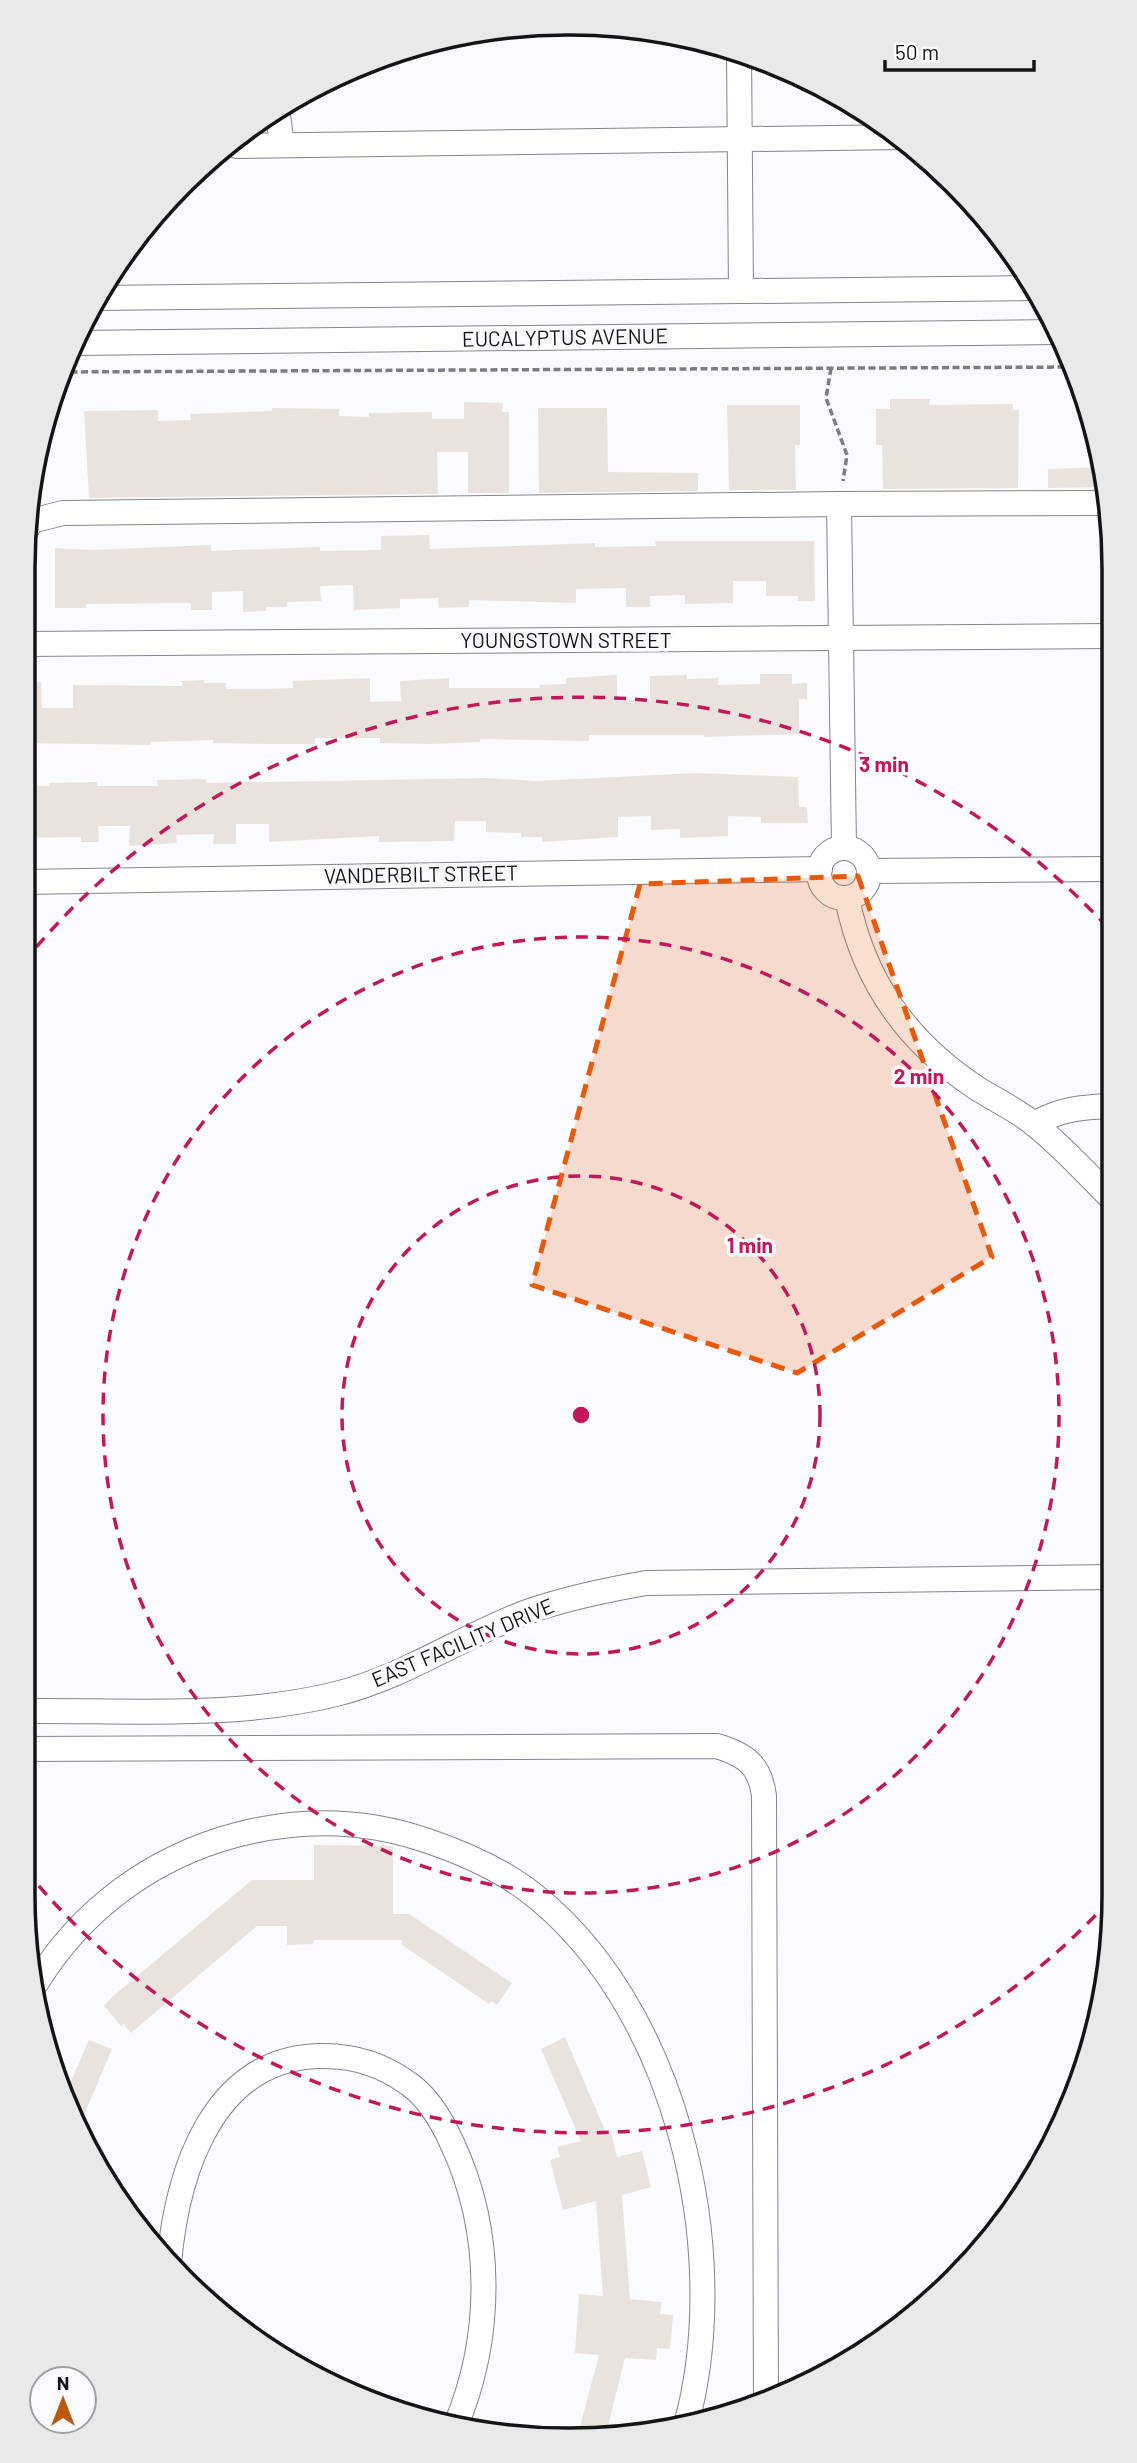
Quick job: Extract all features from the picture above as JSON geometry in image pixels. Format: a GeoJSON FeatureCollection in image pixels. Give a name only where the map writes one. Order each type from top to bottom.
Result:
{"type":"FeatureCollection","features":[{"type":"Feature","properties":{"kind":"street"},"geometry":{"type":"LineString","coordinates":[[739,63],[741,291]]}},
{"type":"Feature","properties":{"kind":"street"},"geometry":{"type":"LineString","coordinates":[[279,121],[282,145]]}},
{"type":"Feature","properties":{"kind":"street"},"geometry":{"type":"LineString","coordinates":[[243,146],[882,137]]}},
{"type":"Feature","properties":{"kind":"street"},"geometry":{"type":"LineString","coordinates":[[109,298],[1022,288]]}},
{"type":"Feature","properties":{"kind":"street","name":"EUCALYPTUS AVENUE"},"geometry":{"type":"LineString","coordinates":[[86,343],[1047,332]]}},
{"type":"Feature","properties":{"kind":"street"},"geometry":{"type":"LineString","coordinates":[[38,519],[63,513],[1097,503]]}},
{"type":"Feature","properties":{"kind":"street"},"geometry":{"type":"LineString","coordinates":[[839,504],[844,848]]}},
{"type":"Feature","properties":{"kind":"street","name":"YOUNGSTOWN STREET"},"geometry":{"type":"LineString","coordinates":[[35,644],[1102,636]]}},
{"type":"Feature","properties":{"kind":"street"},"geometry":{"type":"LineString","coordinates":[[844,848],[860,853],[869,872],[864,888],[847,898],[825,888],[820,869],[826,856],[844,848]]}},
{"type":"Feature","properties":{"kind":"street","name":"VANDERBILT STREET"},"geometry":{"type":"LineString","coordinates":[[35,882],[820,869]]}},
{"type":"Feature","properties":{"kind":"street"},"geometry":{"type":"LineString","coordinates":[[869,872],[1102,869]]}},
{"type":"Feature","properties":{"kind":"street"},"geometry":{"type":"LineString","coordinates":[[847,898],[858,942],[869,969],[900,1022],[944,1065],[1034,1124],[1102,1189]]}},
{"type":"Feature","properties":{"kind":"street"},"geometry":{"type":"LineString","coordinates":[[1034,1124],[1063,1110],[1102,1106]]}},
{"type":"Feature","properties":{"kind":"street","name":"EAST FACILITY DRIVE"},"geometry":{"type":"LineString","coordinates":[[35,1711],[230,1709],[284,1704],[337,1694],[397,1674],[525,1613],[583,1594],[646,1583],[1102,1577]]}},
{"type":"Feature","properties":{"kind":"street"},"geometry":{"type":"LineString","coordinates":[[35,1749],[717,1746],[739,1753],[753,1763],[761,1776],[764,1796],[766,2390]]}},
{"type":"Feature","properties":{"kind":"street"},"geometry":{"type":"LineString","coordinates":[[42,1976],[68,1940],[117,1892],[153,1868],[190,1850],[258,1829],[308,1822],[404,1833],[475,1859],[526,1889],[570,1929],[613,1981],[668,2095],[690,2172],[701,2251],[699,2337],[688,2415]]}},
{"type":"Feature","properties":{"kind":"street"},"geometry":{"type":"LineString","coordinates":[[171,2250],[178,2199],[189,2165],[214,2113],[237,2089],[269,2068],[307,2056],[357,2059],[396,2076],[427,2100],[448,2134],[460,2159],[479,2229],[483,2284],[481,2325],[466,2400],[459,2417]]}},
{"type":"Feature","properties":{"kind":"path"},"geometry":{"type":"LineString","coordinates":[[73,372],[1062,367]]}},
{"type":"Feature","properties":{"kind":"path"},"geometry":{"type":"LineString","coordinates":[[831,368],[826,398],[847,455],[839,504]]}},
{"type":"Feature","properties":{"kind":"highlighted area"},"geometry":{"type":"Polygon","coordinates":[[[858,876],[992,1257],[797,1373],[532,1285],[640,884],[858,876]]]}},
{"type":"Feature","properties":{"kind":"building"},"geometry":{"type":"Polygon","coordinates":[[[890,399],[930,399],[929,405],[1013,404],[1013,410],[1019,410],[1018,488],[883,489],[882,445],[876,445],[876,409],[890,409],[890,399]]]}},
{"type":"Feature","properties":{"kind":"building"},"geometry":{"type":"Polygon","coordinates":[[[464,402],[503,403],[502,412],[509,412],[509,493],[468,493],[468,452],[437,452],[438,494],[89,498],[84,411],[158,410],[158,421],[191,420],[190,414],[272,411],[272,408],[339,409],[339,416],[369,417],[369,413],[432,412],[432,419],[464,419],[464,402]]]}},
{"type":"Feature","properties":{"kind":"building"},"geometry":{"type":"Polygon","coordinates":[[[727,405],[800,405],[800,445],[795,445],[796,490],[729,490],[727,405]]]}},
{"type":"Feature","properties":{"kind":"building"},"geometry":{"type":"Polygon","coordinates":[[[538,408],[607,408],[608,472],[698,473],[698,491],[539,493],[538,408]]]}},
{"type":"Feature","properties":{"kind":"building"},"geometry":{"type":"Polygon","coordinates":[[[1092,467],[1095,487],[1048,488],[1048,469],[1092,467]]]}},
{"type":"Feature","properties":{"kind":"building"},"geometry":{"type":"Polygon","coordinates":[[[429,535],[430,549],[595,543],[595,547],[656,546],[655,541],[814,541],[815,601],[798,601],[798,596],[766,596],[766,581],[733,581],[733,603],[685,604],[685,595],[650,596],[650,607],[626,607],[626,588],[576,589],[576,603],[469,600],[469,607],[439,608],[438,598],[400,599],[400,608],[354,610],[353,585],[320,586],[321,601],[287,602],[287,607],[266,607],[266,611],[243,612],[243,591],[212,592],[212,610],[191,610],[191,603],[86,604],[86,608],[55,608],[55,548],[92,550],[211,545],[211,551],[320,547],[320,551],[381,550],[381,536],[429,535]]]}},
{"type":"Feature","properties":{"kind":"building"},"geometry":{"type":"Polygon","coordinates":[[[760,674],[792,674],[792,684],[807,683],[807,699],[799,699],[799,734],[704,737],[589,735],[589,741],[480,739],[480,742],[432,744],[380,743],[380,738],[315,738],[315,744],[213,743],[213,740],[151,742],[151,745],[35,743],[35,682],[41,682],[42,708],[73,708],[73,685],[182,686],[182,681],[204,680],[204,683],[226,683],[226,689],[267,689],[293,688],[293,681],[370,678],[370,702],[401,701],[400,681],[449,678],[449,688],[540,688],[539,685],[566,684],[566,678],[617,675],[617,701],[650,701],[650,676],[718,678],[718,685],[760,684],[760,674]]]}},
{"type":"Feature","properties":{"kind":"building"},"geometry":{"type":"Polygon","coordinates":[[[697,773],[798,777],[799,807],[807,807],[808,823],[761,823],[761,817],[728,816],[728,836],[680,838],[680,829],[651,830],[651,816],[618,817],[618,837],[542,842],[542,837],[521,837],[521,833],[486,832],[486,821],[455,821],[454,841],[379,842],[379,836],[269,842],[269,824],[236,824],[236,844],[213,844],[214,834],[176,835],[177,843],[129,846],[130,826],[98,826],[99,842],[81,842],[81,837],[35,838],[35,785],[49,786],[49,783],[97,782],[97,786],[158,786],[157,780],[206,779],[206,783],[487,778],[535,781],[697,773]]]}},
{"type":"Feature","properties":{"kind":"building"},"geometry":{"type":"Polygon","coordinates":[[[314,1845],[393,1846],[393,1914],[409,1914],[512,1983],[497,2005],[491,2001],[489,2004],[402,1945],[402,1940],[314,1940],[313,1944],[287,1945],[287,1926],[257,1926],[131,2033],[123,2023],[122,2027],[104,2006],[252,1880],[314,1880],[314,1845]]]}},
{"type":"Feature","properties":{"kind":"building"},"geometry":{"type":"Polygon","coordinates":[[[565,2037],[607,2135],[611,2133],[617,2157],[642,2151],[651,2187],[622,2195],[630,2299],[661,2302],[660,2314],[673,2315],[670,2349],[657,2348],[656,2360],[625,2358],[608,2426],[580,2428],[599,2355],[575,2353],[579,2294],[603,2296],[596,2201],[563,2210],[550,2160],[560,2157],[557,2147],[581,2141],[541,2049],[565,2037]]]}},
{"type":"Feature","properties":{"kind":"building"},"geometry":{"type":"Polygon","coordinates":[[[89,2040],[112,2049],[84,2116],[70,2084],[89,2040]]]}}]}
